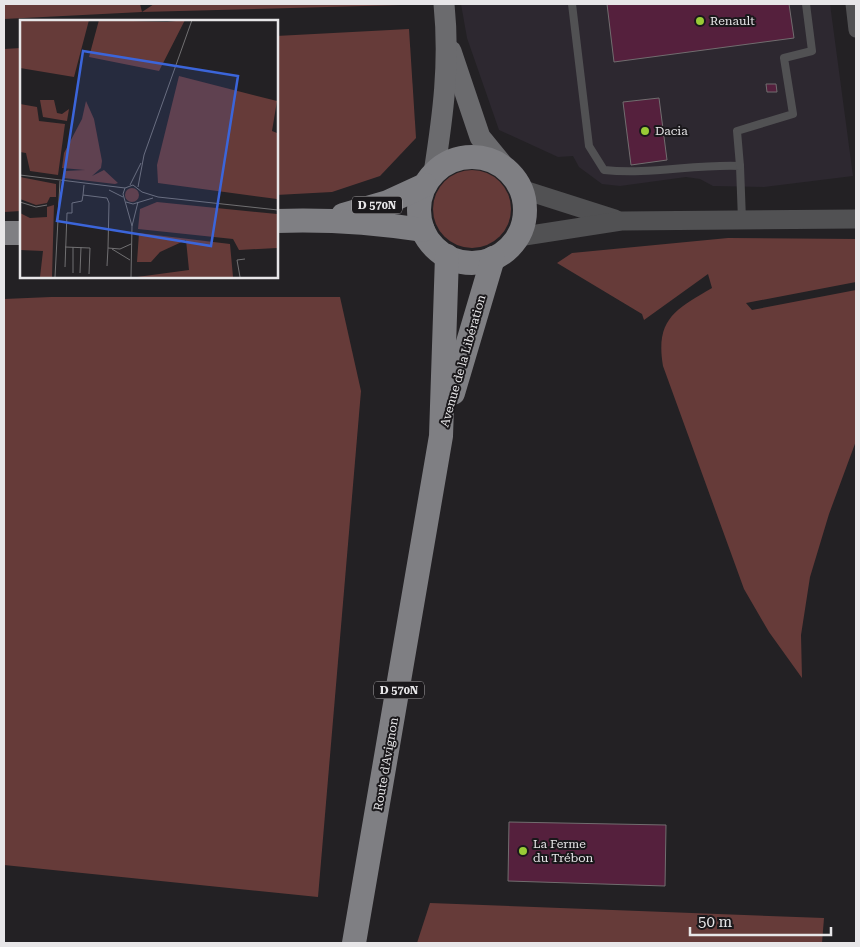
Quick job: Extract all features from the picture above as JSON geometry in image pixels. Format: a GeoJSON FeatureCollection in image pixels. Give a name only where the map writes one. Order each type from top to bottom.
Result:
{"type":"FeatureCollection","features":[{"type":"Feature","properties":{"kind":"main road"},"geometry":{"type":"LineString","coordinates":[[444,4],[448,41],[443,114],[429,179],[420,198],[419,212],[423,230],[432,246],[447,256],[470,262],[493,258],[507,250],[518,237],[524,222],[525,205],[521,189],[480,136],[448,41]]}},
{"type":"Feature","properties":{"kind":"main road"},"geometry":{"type":"LineString","coordinates":[[429,179],[446,163],[462,158],[478,157],[493,161],[507,170]]}},
{"type":"Feature","properties":{"kind":"main road","name":"D 570N"},"geometry":{"type":"LineString","coordinates":[[327,219],[388,202],[429,179]]}},
{"type":"Feature","properties":{"kind":"main road","name":"D 570N"},"geometry":{"type":"LineString","coordinates":[[278,221],[327,219],[377,223],[423,230]]}},
{"type":"Feature","properties":{"kind":"main road"},"geometry":{"type":"LineString","coordinates":[[4,233],[20,233]]}},
{"type":"Feature","properties":{"kind":"main road","name":"Avenue de la Libération"},"geometry":{"type":"LineString","coordinates":[[441,436],[447,256]]}},
{"type":"Feature","properties":{"kind":"main road","name":"Avenue de la Libération"},"geometry":{"type":"LineString","coordinates":[[441,436],[493,258]]}},
{"type":"Feature","properties":{"kind":"main road","name":"Route d'Avignon"},"geometry":{"type":"LineString","coordinates":[[354,943],[441,436]]}},
{"type":"Feature","properties":{"kind":"street"},"geometry":{"type":"LineString","coordinates":[[853,4],[856,30]]}},
{"type":"Feature","properties":{"kind":"street"},"geometry":{"type":"LineString","coordinates":[[521,189],[621,221]]}},
{"type":"Feature","properties":{"kind":"street"},"geometry":{"type":"LineString","coordinates":[[518,237],[621,221],[856,219]]}},
{"type":"Feature","properties":{"kind":"lane"},"geometry":{"type":"LineString","coordinates":[[572,4],[589,146],[604,170],[625,172],[711,164],[740,166]]}},
{"type":"Feature","properties":{"kind":"lane"},"geometry":{"type":"LineString","coordinates":[[742,220],[737,130],[793,114],[784,58],[812,51],[806,4]]}},
{"type":"Feature","properties":{"kind":"shaded area"},"geometry":{"type":"Polygon","coordinates":[[[4,4],[140,4],[142,12],[4,19],[4,4]]]}},
{"type":"Feature","properties":{"kind":"shaded area"},"geometry":{"type":"Polygon","coordinates":[[[154,4],[401,5],[142,12],[154,4]]]}},
{"type":"Feature","properties":{"kind":"shaded area"},"geometry":{"type":"Polygon","coordinates":[[[461,4],[830,4],[853,176],[764,187],[713,186],[700,179],[686,177],[620,186],[602,184],[579,167],[573,156],[558,157],[499,130],[467,38],[461,4]]]}},
{"type":"Feature","properties":{"kind":"shaded area"},"geometry":{"type":"Polygon","coordinates":[[[409,29],[416,138],[380,176],[332,192],[278,195],[278,36],[409,29]]]}},
{"type":"Feature","properties":{"kind":"shaded area"},"geometry":{"type":"Polygon","coordinates":[[[20,48],[20,211],[4,212],[4,49],[20,48]]]}},
{"type":"Feature","properties":{"kind":"shaded area"},"geometry":{"type":"Polygon","coordinates":[[[472,170],[487,173],[500,181],[508,194],[511,209],[508,224],[500,237],[487,245],[472,248],[457,245],[444,237],[436,224],[433,209],[436,194],[444,181],[457,173],[472,170]]]}},
{"type":"Feature","properties":{"kind":"shaded area"},"geometry":{"type":"Polygon","coordinates":[[[728,238],[856,239],[856,282],[746,303],[752,310],[856,290],[856,441],[829,514],[810,577],[801,635],[802,678],[769,632],[744,589],[663,366],[661,350],[665,326],[671,317],[688,302],[712,288],[708,274],[644,320],[642,314],[557,263],[572,253],[728,238]]]}},
{"type":"Feature","properties":{"kind":"shaded area"},"geometry":{"type":"Polygon","coordinates":[[[51,297],[340,297],[361,391],[318,897],[4,865],[4,299],[51,297]]]}},
{"type":"Feature","properties":{"kind":"shaded area"},"geometry":{"type":"Polygon","coordinates":[[[430,903],[824,918],[822,943],[417,943],[430,903]]]}},
{"type":"Feature","properties":{"kind":"building","name":"Renault"},"geometry":{"type":"Polygon","coordinates":[[[607,4],[789,4],[794,38],[614,62],[607,4]]]}},
{"type":"Feature","properties":{"kind":"building"},"geometry":{"type":"Polygon","coordinates":[[[766,84],[776,84],[777,92],[767,92],[766,84]]]}},
{"type":"Feature","properties":{"kind":"building","name":"Dacia"},"geometry":{"type":"Polygon","coordinates":[[[659,98],[667,160],[631,165],[623,102],[659,98]]]}},
{"type":"Feature","properties":{"kind":"building"},"geometry":{"type":"Polygon","coordinates":[[[509,822],[666,825],[665,886],[508,881],[509,822]]]}},
{"type":"Feature","properties":{"kind":"place","name":"Renault"},"geometry":{"type":"Point","coordinates":[700,21]}},
{"type":"Feature","properties":{"kind":"place","name":"Dacia"},"geometry":{"type":"Point","coordinates":[645,131]}},
{"type":"Feature","properties":{"kind":"place","name":"La Ferme du Trébon"},"geometry":{"type":"Point","coordinates":[523,851]}}]}
